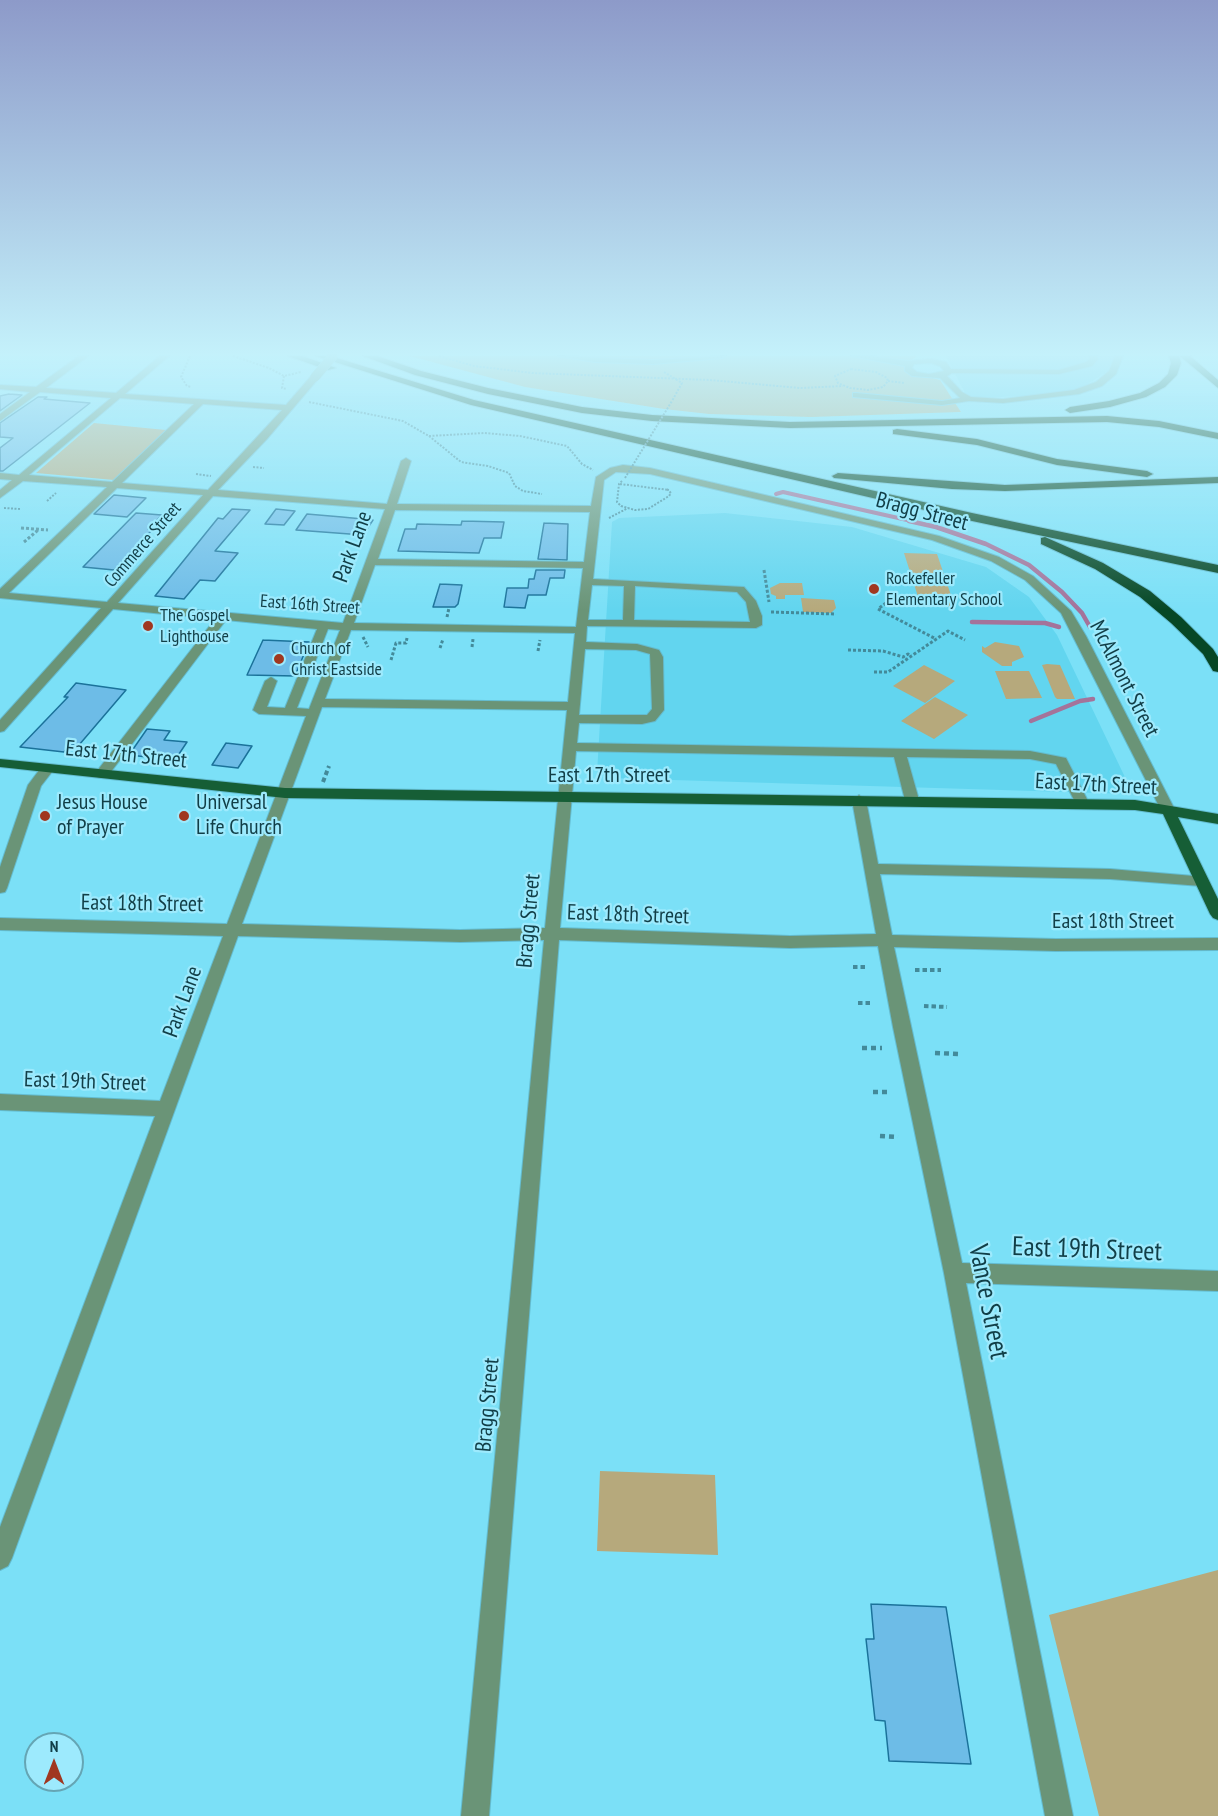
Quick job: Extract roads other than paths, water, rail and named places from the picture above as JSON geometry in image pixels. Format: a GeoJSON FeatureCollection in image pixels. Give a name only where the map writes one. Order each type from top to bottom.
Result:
{"type":"FeatureCollection","features":[{"type":"Feature","properties":{"kind":"highway"},"geometry":{"type":"LineString","coordinates":[[643,441],[972,518],[1218,569]]}},
{"type":"Feature","properties":{"kind":"highway"},"geometry":{"type":"LineString","coordinates":[[969,441],[1057,462],[1137,474],[1218,473]]}},
{"type":"Feature","properties":{"kind":"highway"},"geometry":{"type":"LineString","coordinates":[[741,464],[858,479],[952,486],[1066,488],[1218,480]]}},
{"type":"Feature","properties":{"kind":"highway"},"geometry":{"type":"LineString","coordinates":[[972,518],[1061,547],[1099,566],[1145,594],[1176,620],[1208,652],[1218,668]]}},
{"type":"Feature","properties":{"kind":"main road","name":"East 17th Street"},"geometry":{"type":"LineString","coordinates":[[0,763],[285,793],[1082,803],[1168,810],[1218,819]]}},
{"type":"Feature","properties":{"kind":"main road"},"geometry":{"type":"LineString","coordinates":[[1168,810],[1218,915]]}},
{"type":"Feature","properties":{"kind":"street"},"geometry":{"type":"LineString","coordinates":[[0,495],[65,441]]}},
{"type":"Feature","properties":{"kind":"street"},"geometry":{"type":"LineString","coordinates":[[0,595],[162,441]]}},
{"type":"Feature","properties":{"kind":"street","name":"Commerce Street"},"geometry":{"type":"LineString","coordinates":[[0,728],[259,441]]}},
{"type":"Feature","properties":{"kind":"street","name":"Park Lane"},"geometry":{"type":"LineString","coordinates":[[0,1558],[8,1514],[168,1109],[372,562],[406,461]]}},
{"type":"Feature","properties":{"kind":"street","name":"Bragg Street"},"geometry":{"type":"LineString","coordinates":[[476,1816],[552,934],[572,747],[581,633],[587,574],[602,514],[599,479],[623,468],[650,471],[924,535],[980,553],[1029,578]]}},
{"type":"Feature","properties":{"kind":"street"},"geometry":{"type":"LineString","coordinates":[[0,476],[391,507],[602,514]]}},
{"type":"Feature","properties":{"kind":"street"},"geometry":{"type":"LineString","coordinates":[[372,562],[587,574],[630,583],[740,589],[751,601],[756,616],[756,625],[628,624],[581,633]]}},
{"type":"Feature","properties":{"kind":"street","name":"McAlmont Street"},"geometry":{"type":"LineString","coordinates":[[1029,578],[1054,600],[1080,636],[1168,810]]}},
{"type":"Feature","properties":{"kind":"street"},"geometry":{"type":"LineString","coordinates":[[628,624],[630,583]]}},
{"type":"Feature","properties":{"kind":"street","name":"East 16th Street"},"geometry":{"type":"LineString","coordinates":[[0,595],[324,626],[581,633]]}},
{"type":"Feature","properties":{"kind":"street"},"geometry":{"type":"LineString","coordinates":[[102,774],[223,616]]}},
{"type":"Feature","properties":{"kind":"street"},"geometry":{"type":"LineString","coordinates":[[290,711],[324,626]]}},
{"type":"Feature","properties":{"kind":"street"},"geometry":{"type":"LineString","coordinates":[[271,681],[259,710],[290,711],[317,708],[575,712],[642,720],[651,718],[658,710],[655,652],[581,633]]}},
{"type":"Feature","properties":{"kind":"street"},"geometry":{"type":"LineString","coordinates":[[572,747],[1030,754],[1061,761],[1082,803]]}},
{"type":"Feature","properties":{"kind":"street"},"geometry":{"type":"LineString","coordinates":[[899,752],[912,800]]}},
{"type":"Feature","properties":{"kind":"street"},"geometry":{"type":"LineString","coordinates":[[0,888],[35,785],[48,768]]}},
{"type":"Feature","properties":{"kind":"street","name":"Vance Street"},"geometry":{"type":"LineString","coordinates":[[859,800],[887,940],[901,1027],[954,1273],[1059,1816]]}},
{"type":"Feature","properties":{"kind":"street"},"geometry":{"type":"LineString","coordinates":[[872,869],[1110,874],[1201,881]]}},
{"type":"Feature","properties":{"kind":"street","name":"East 18th Street"},"geometry":{"type":"LineString","coordinates":[[0,924],[460,936],[552,934],[790,942],[887,940],[1056,945],[1218,944]]}},
{"type":"Feature","properties":{"kind":"street","name":"East 19th Street"},"geometry":{"type":"LineString","coordinates":[[0,1102],[168,1109]]}},
{"type":"Feature","properties":{"kind":"street","name":"East 19th Street"},"geometry":{"type":"LineString","coordinates":[[954,1273],[1218,1281]]}},
{"type":"Feature","properties":{"kind":"waterway"},"geometry":{"type":"LineString","coordinates":[[776,494],[783,492],[916,522]]}},
{"type":"Feature","properties":{"kind":"waterway"},"geometry":{"type":"LineString","coordinates":[[909,521],[936,527],[986,544],[1029,565],[1062,592],[1082,613],[1090,627]]}},
{"type":"Feature","properties":{"kind":"waterway"},"geometry":{"type":"LineString","coordinates":[[972,622],[1045,623],[1059,627]]}},
{"type":"Feature","properties":{"kind":"waterway"},"geometry":{"type":"LineString","coordinates":[[1031,721],[1080,701],[1093,699]]}},
{"type":"Feature","properties":{"kind":"place","name":"Rockefeller Elementary School"},"geometry":{"type":"Point","coordinates":[874,589]}},
{"type":"Feature","properties":{"kind":"place","name":"The Gospel Lighthouse"},"geometry":{"type":"Point","coordinates":[148,626]}},
{"type":"Feature","properties":{"kind":"place","name":"Church of Christ Eastside"},"geometry":{"type":"Point","coordinates":[279,659]}},
{"type":"Feature","properties":{"kind":"place","name":"Jesus House of Prayer"},"geometry":{"type":"Point","coordinates":[45,816]}},
{"type":"Feature","properties":{"kind":"place","name":"Universal Life Church"},"geometry":{"type":"Point","coordinates":[184,816]}}]}
